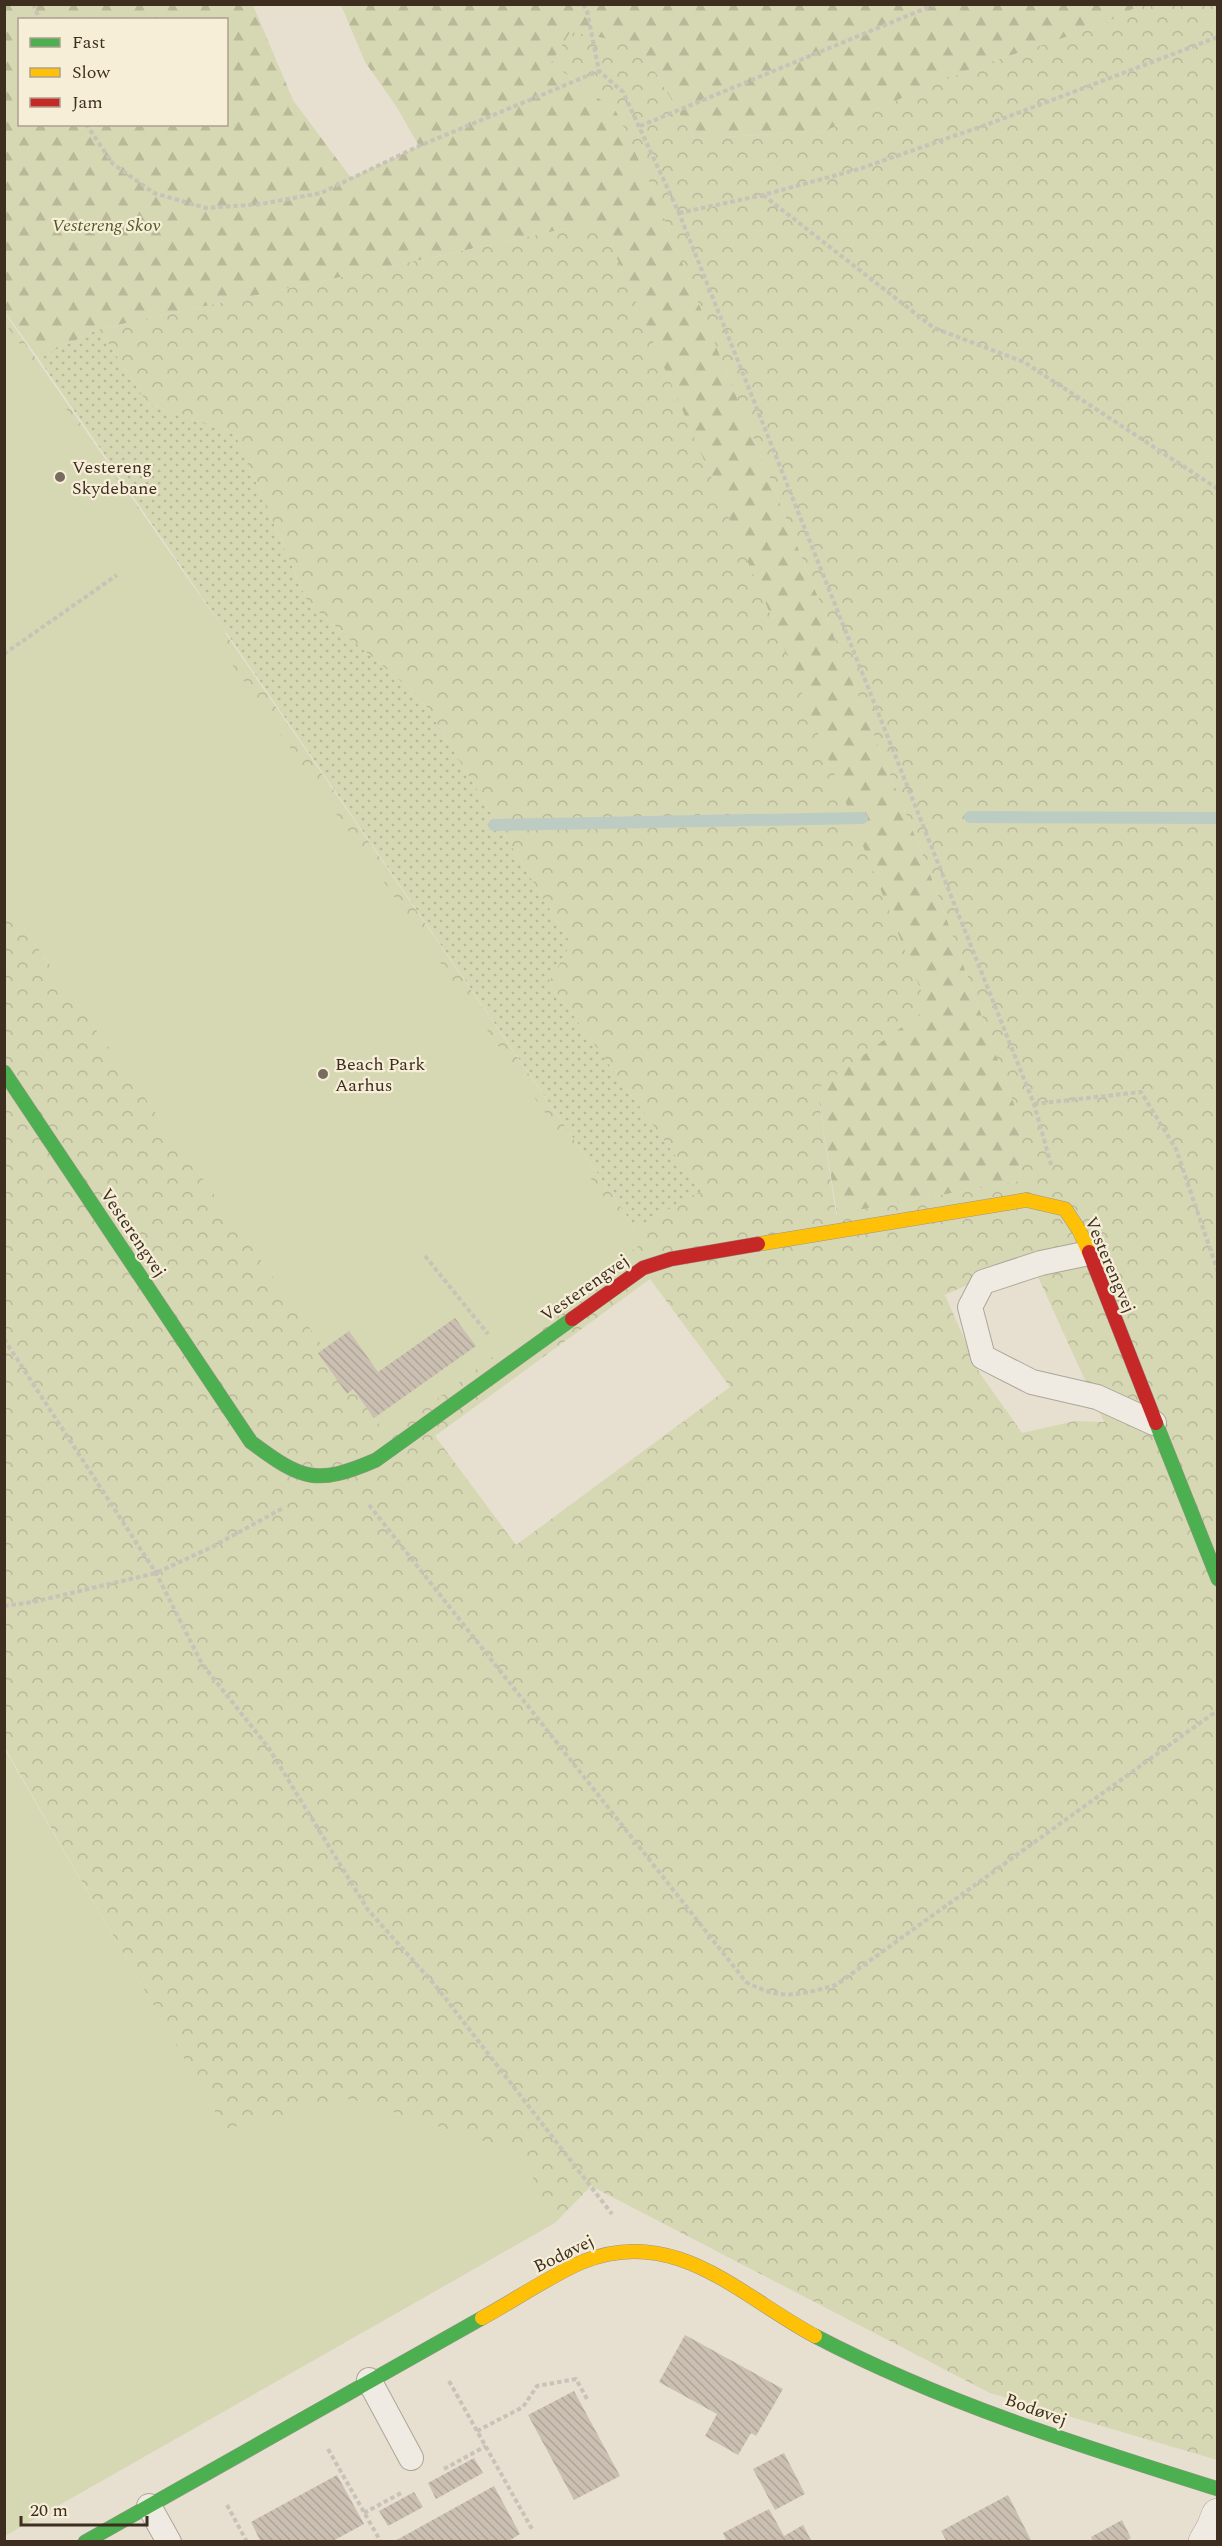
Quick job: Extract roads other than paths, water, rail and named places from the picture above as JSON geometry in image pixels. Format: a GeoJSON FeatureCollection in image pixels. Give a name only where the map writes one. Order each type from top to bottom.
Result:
{"type":"FeatureCollection","features":[{"type":"Feature","properties":{"kind":"street","name":"Vesterengvej"},"geometry":{"type":"LineString","coordinates":[[4,1072],[251,1442],[282,1465],[306,1476],[344,1474],[376,1460],[644,1268],[670,1259],[1026,1200],[1065,1209],[1079,1230],[1089,1253],[1154,1423],[1218,1579]]}},
{"type":"Feature","properties":{"kind":"street","name":"Bodøvej"},"geometry":{"type":"LineString","coordinates":[[85,2541],[580,2262],[610,2251],[640,2249],[673,2256],[709,2272],[816,2337],[953,2400],[1101,2452],[1218,2488]]}},
{"type":"Feature","properties":{"kind":"street"},"geometry":{"type":"LineString","coordinates":[[1205,2541],[1218,2515]]}},
{"type":"Feature","properties":{"kind":"lane"},"geometry":{"type":"LineString","coordinates":[[1089,1253],[1041,1263],[983,1282],[970,1307],[982,1357],[1032,1382],[1097,1397],[1154,1423]]}},
{"type":"Feature","properties":{"kind":"lane"},"geometry":{"type":"LineString","coordinates":[[369,2380],[411,2458]]}},
{"type":"Feature","properties":{"kind":"lane"},"geometry":{"type":"LineString","coordinates":[[149,2506],[169,2541]]}},
{"type":"Feature","properties":{"kind":"waterway"},"geometry":{"type":"LineString","coordinates":[[970,817],[1218,818]]}},
{"type":"Feature","properties":{"kind":"waterway"},"geometry":{"type":"LineString","coordinates":[[494,825],[862,818]]}},
{"type":"Feature","properties":{"kind":"place","name":"Vestereng Skydebane"},"geometry":{"type":"Point","coordinates":[60,477]}},
{"type":"Feature","properties":{"kind":"place","name":"Beach Park Aarhus"},"geometry":{"type":"Point","coordinates":[323,1074]}},
{"type":"Feature","properties":{"kind":"park label","name":"Vestereng Skov"},"geometry":{"type":"Point","coordinates":[106,225]}}]}
